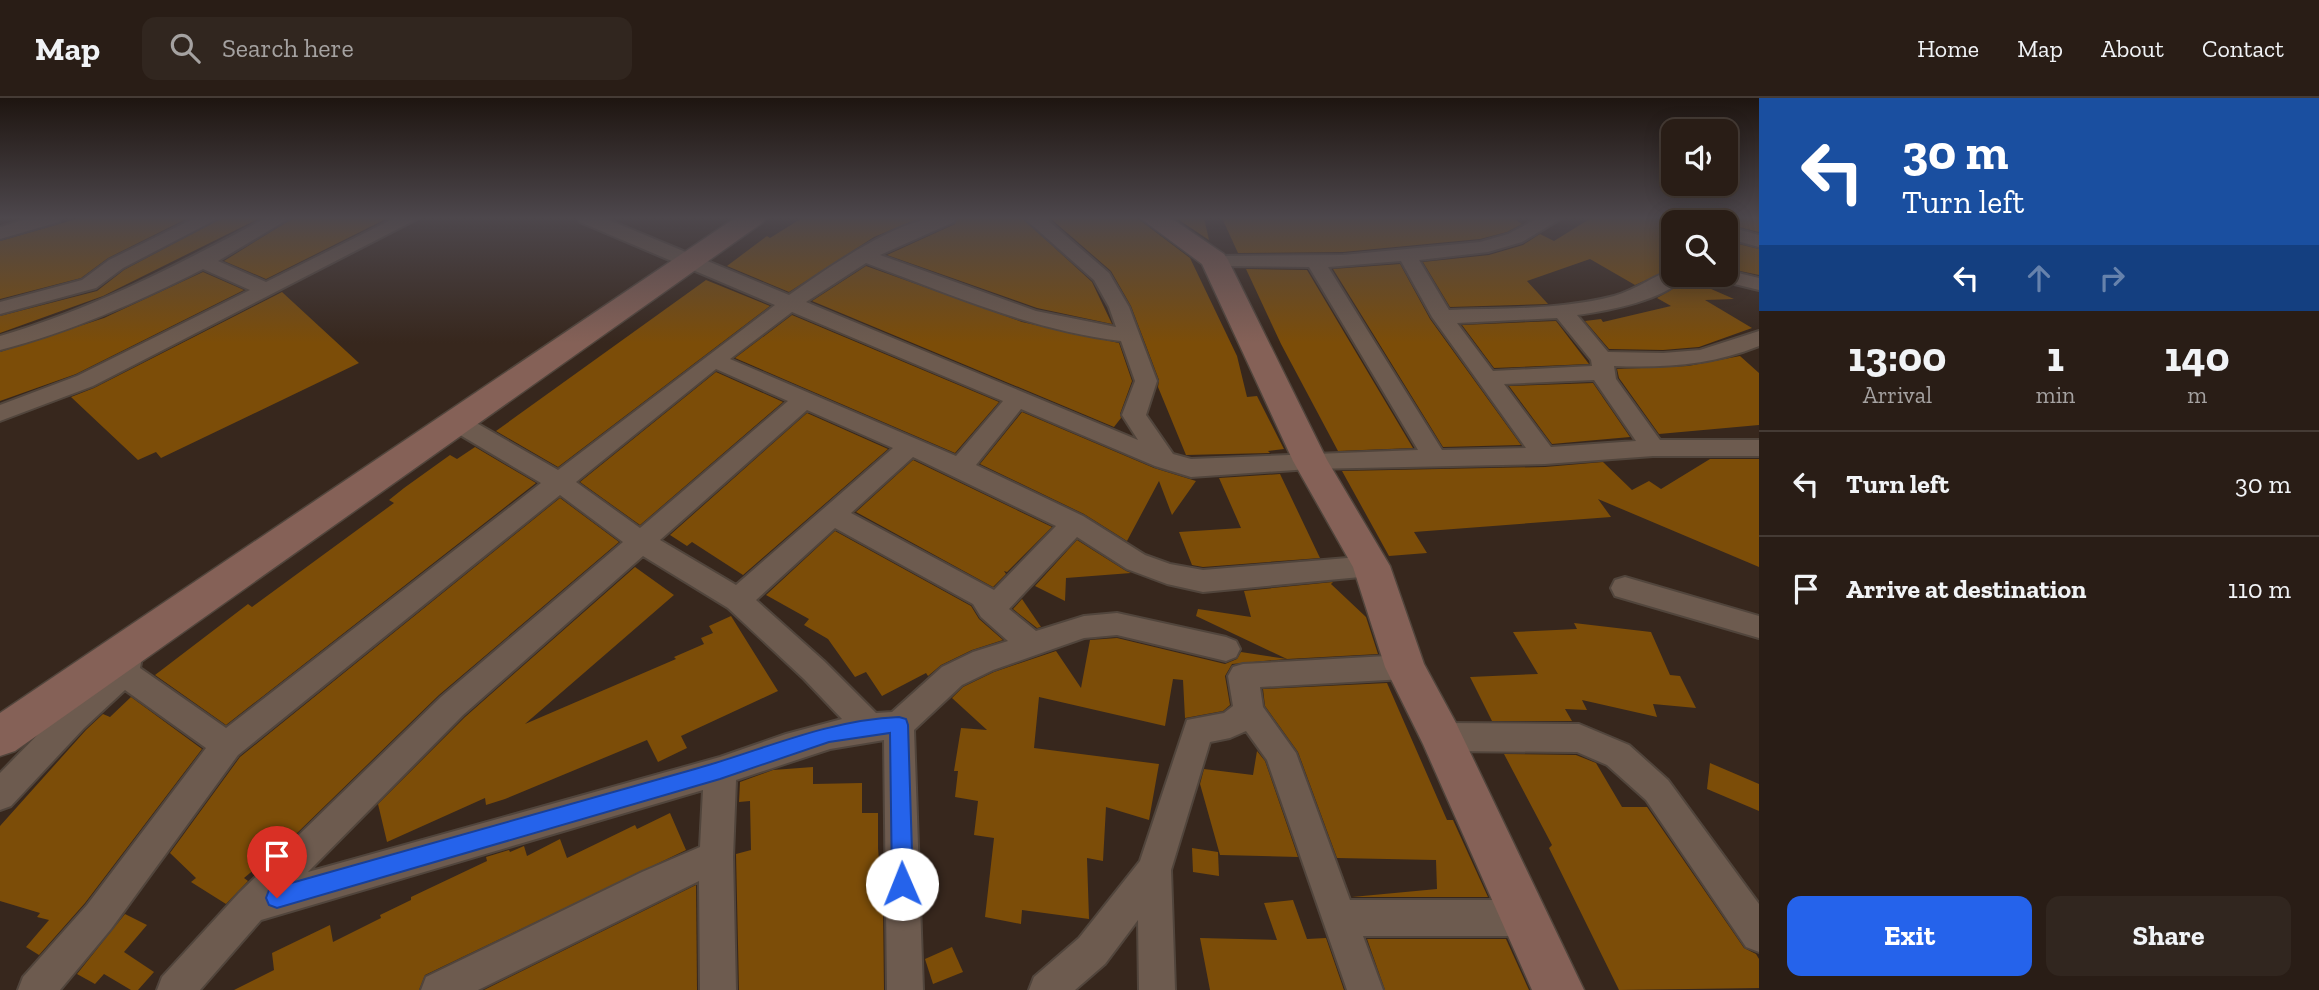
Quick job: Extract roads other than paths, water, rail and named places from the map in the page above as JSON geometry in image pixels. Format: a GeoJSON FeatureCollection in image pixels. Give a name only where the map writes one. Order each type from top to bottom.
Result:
{"type":"FeatureCollection","features":[{"type":"Feature","properties":{"kind":"main road"},"geometry":{"type":"LineString","coordinates":[[1214,260],[1310,461],[1371,566],[1405,667],[1441,737],[1558,990]]}},
{"type":"Feature","properties":{"kind":"main road"},"geometry":{"type":"LineString","coordinates":[[0,737],[127,660],[687,261]]}},
{"type":"Feature","properties":{"kind":"street"},"geometry":{"type":"LineString","coordinates":[[0,308],[89,284],[107,270],[128,260]]}},
{"type":"Feature","properties":{"kind":"street"},"geometry":{"type":"LineString","coordinates":[[0,412],[85,381],[327,260]]}},
{"type":"Feature","properties":{"kind":"street"},"geometry":{"type":"LineString","coordinates":[[684,260],[1164,460],[1191,468],[1310,461],[1545,456],[1653,448],[1752,451]]}},
{"type":"Feature","properties":{"kind":"street"},"geometry":{"type":"LineString","coordinates":[[36,990],[99,917],[227,745],[714,360],[790,303],[860,260]]}},
{"type":"Feature","properties":{"kind":"street"},"geometry":{"type":"LineString","coordinates":[[876,260],[1050,321],[1094,333],[1128,335]]}},
{"type":"Feature","properties":{"kind":"street"},"geometry":{"type":"LineString","coordinates":[[1082,260],[1102,277],[1119,307],[1146,381],[1134,415],[1164,460]]}},
{"type":"Feature","properties":{"kind":"street"},"geometry":{"type":"LineString","coordinates":[[1214,260],[1347,260]]}},
{"type":"Feature","properties":{"kind":"street"},"geometry":{"type":"LineString","coordinates":[[1409,260],[1442,317],[1545,456]]}},
{"type":"Feature","properties":{"kind":"street"},"geometry":{"type":"LineString","coordinates":[[0,343],[67,323],[202,261],[267,290]]}},
{"type":"Feature","properties":{"kind":"street"},"geometry":{"type":"LineString","coordinates":[[1315,261],[1434,457]]}},
{"type":"Feature","properties":{"kind":"street"},"geometry":{"type":"LineString","coordinates":[[107,270],[135,293]]}},
{"type":"Feature","properties":{"kind":"street"},"geometry":{"type":"LineString","coordinates":[[1738,279],[1759,284]]}},
{"type":"Feature","properties":{"kind":"street"},"geometry":{"type":"LineString","coordinates":[[1442,317],[1563,311],[1613,303],[1661,284]]}},
{"type":"Feature","properties":{"kind":"street"},"geometry":{"type":"LineString","coordinates":[[1563,311],[1603,365],[1605,380],[1653,448]]}},
{"type":"Feature","properties":{"kind":"street"},"geometry":{"type":"LineString","coordinates":[[1489,378],[1603,365],[1673,361],[1728,352],[1759,338]]}},
{"type":"Feature","properties":{"kind":"street"},"geometry":{"type":"LineString","coordinates":[[714,360],[960,468],[1074,523],[1136,562],[1167,574],[1203,581],[1371,566]]}},
{"type":"Feature","properties":{"kind":"street"},"geometry":{"type":"LineString","coordinates":[[175,990],[251,905],[452,706],[805,398]]}},
{"type":"Feature","properties":{"kind":"street"},"geometry":{"type":"LineString","coordinates":[[960,468],[1018,398]]}},
{"type":"Feature","properties":{"kind":"street"},"geometry":{"type":"LineString","coordinates":[[458,423],[559,482],[641,542],[738,600],[814,670],[883,725],[905,990]]}},
{"type":"Feature","properties":{"kind":"street"},"geometry":{"type":"LineString","coordinates":[[738,600],[911,445]]}},
{"type":"Feature","properties":{"kind":"street"},"geometry":{"type":"LineString","coordinates":[[834,516],[983,596],[991,609],[1033,646]]}},
{"type":"Feature","properties":{"kind":"street"},"geometry":{"type":"LineString","coordinates":[[991,609],[1028,574],[1074,523]]}},
{"type":"Feature","properties":{"kind":"street"},"geometry":{"type":"LineString","coordinates":[[1625,588],[1759,627]]}},
{"type":"Feature","properties":{"kind":"street"},"geometry":{"type":"LineString","coordinates":[[251,905],[720,771],[829,733],[883,725],[952,676],[984,661],[1084,627],[1117,624],[1226,649]]}},
{"type":"Feature","properties":{"kind":"street"},"geometry":{"type":"LineString","coordinates":[[0,795],[127,660],[177,713],[227,745]]}},
{"type":"Feature","properties":{"kind":"street"},"geometry":{"type":"LineString","coordinates":[[1366,990],[1280,752],[1249,712],[1243,676],[1405,667]]}},
{"type":"Feature","properties":{"kind":"street"},"geometry":{"type":"LineString","coordinates":[[1157,990],[1154,870],[1198,730],[1230,725],[1249,712]]}},
{"type":"Feature","properties":{"kind":"street"},"geometry":{"type":"LineString","coordinates":[[1441,737],[1579,738],[1618,755],[1657,790],[1759,934]]}},
{"type":"Feature","properties":{"kind":"street"},"geometry":{"type":"LineString","coordinates":[[718,990],[716,857],[720,771]]}},
{"type":"Feature","properties":{"kind":"street"},"geometry":{"type":"LineString","coordinates":[[439,990],[654,884],[716,857]]}},
{"type":"Feature","properties":{"kind":"street"},"geometry":{"type":"LineString","coordinates":[[1047,990],[1092,951],[1154,870]]}},
{"type":"Feature","properties":{"kind":"street"},"geometry":{"type":"LineString","coordinates":[[1339,918],[1524,918]]}}]}
